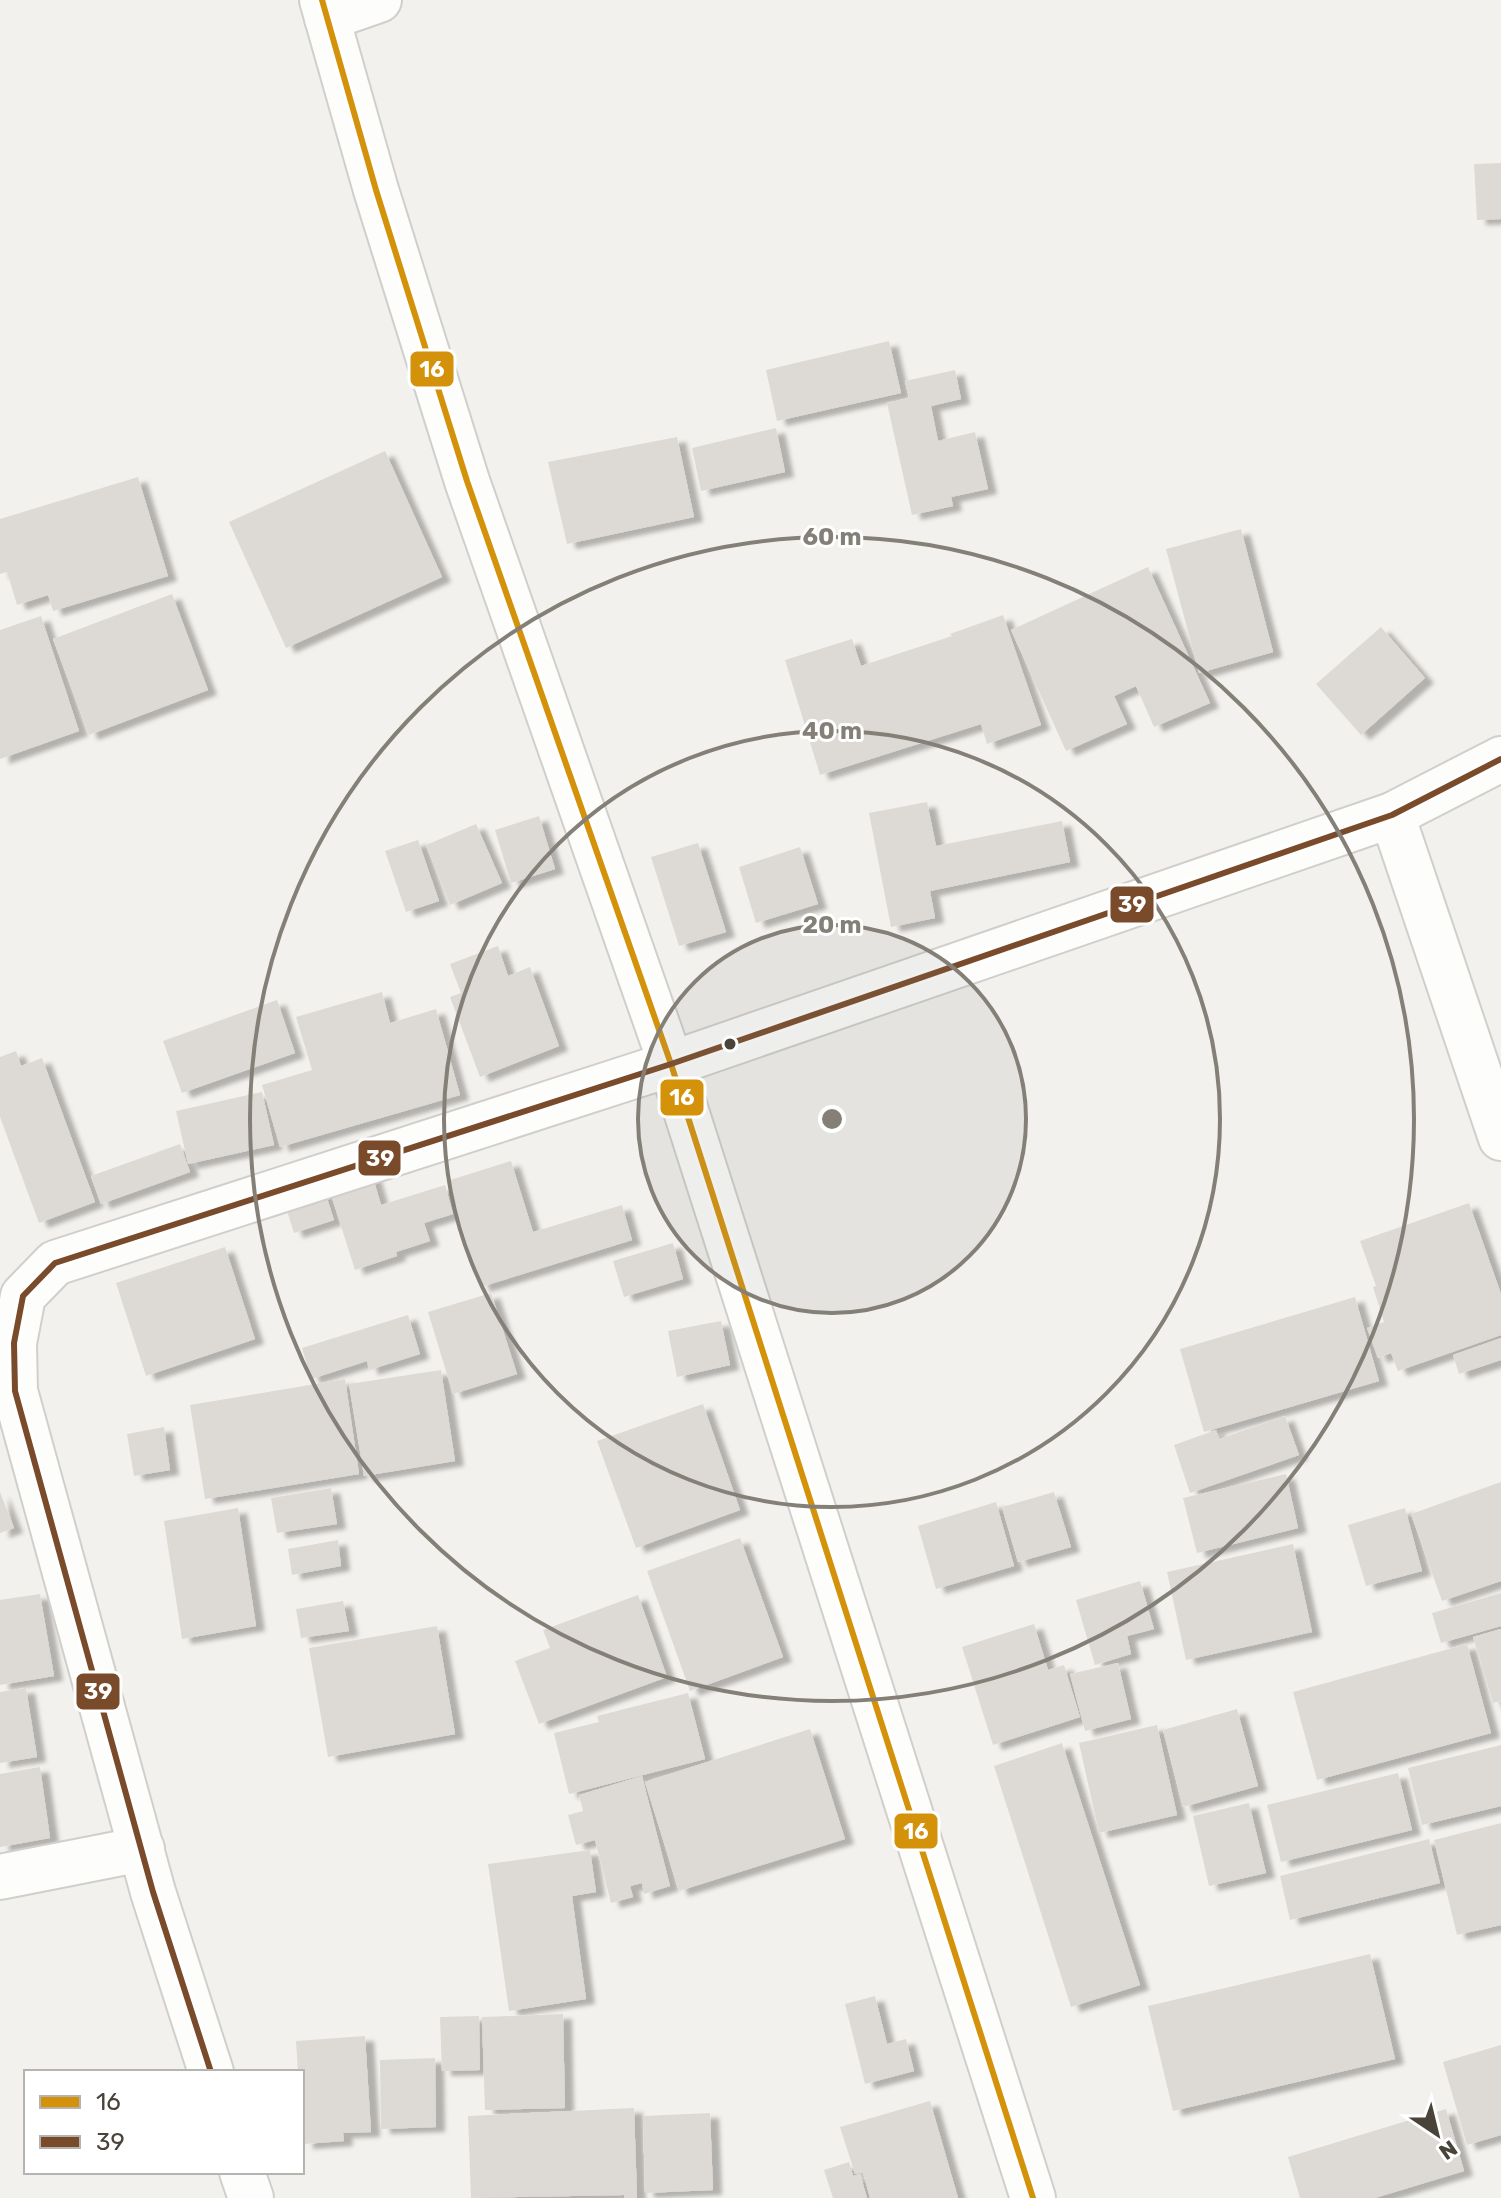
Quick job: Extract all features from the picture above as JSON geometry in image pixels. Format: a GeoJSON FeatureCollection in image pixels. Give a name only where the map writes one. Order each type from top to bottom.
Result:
{"type":"FeatureCollection","features":[{"type":"Feature","properties":{"kind":"street"},"geometry":{"type":"LineString","coordinates":[[379,0],[325,9],[381,204],[467,481],[671,1064],[1033,2198]]}},
{"type":"Feature","properties":{"kind":"street"},"geometry":{"type":"LineString","coordinates":[[210,2070],[142,1849],[15,1391],[12,1299],[55,1263],[671,1064],[1392,815],[1501,759]]}},
{"type":"Feature","properties":{"kind":"street"},"geometry":{"type":"LineString","coordinates":[[1392,815],[1501,1138]]}},
{"type":"Feature","properties":{"kind":"street"},"geometry":{"type":"LineString","coordinates":[[0,1877],[142,1849]]}},
{"type":"Feature","properties":{"kind":"street"},"geometry":{"type":"LineString","coordinates":[[243,2174],[251,2198]]}},
{"type":"Feature","properties":{"kind":"building"},"geometry":{"type":"Polygon","coordinates":[[[1501,163],[1501,219],[1477,220],[1474,164],[1501,163]]]}},
{"type":"Feature","properties":{"kind":"building"},"geometry":{"type":"Polygon","coordinates":[[[889,341],[901,393],[777,421],[766,370],[889,341]]]}},
{"type":"Feature","properties":{"kind":"building"},"geometry":{"type":"Polygon","coordinates":[[[955,370],[961,399],[931,406],[938,441],[975,432],[988,489],[951,497],[953,506],[912,515],[887,403],[909,398],[905,381],[955,370]]]}},
{"type":"Feature","properties":{"kind":"building"},"geometry":{"type":"Polygon","coordinates":[[[776,428],[785,472],[701,491],[692,448],[776,428]]]}},
{"type":"Feature","properties":{"kind":"building"},"geometry":{"type":"Polygon","coordinates":[[[677,437],[694,517],[567,544],[548,462],[677,437]]]}},
{"type":"Feature","properties":{"kind":"building"},"geometry":{"type":"Polygon","coordinates":[[[385,451],[442,577],[286,648],[229,522],[385,451]]]}},
{"type":"Feature","properties":{"kind":"building"},"geometry":{"type":"Polygon","coordinates":[[[138,477],[168,576],[53,611],[48,595],[17,605],[7,572],[0,574],[0,519],[138,477]]]}},
{"type":"Feature","properties":{"kind":"building"},"geometry":{"type":"Polygon","coordinates":[[[1241,529],[1273,652],[1199,673],[1166,549],[1241,529]]]}},
{"type":"Feature","properties":{"kind":"building"},"geometry":{"type":"Polygon","coordinates":[[[1148,567],[1210,703],[1154,727],[1136,686],[1114,696],[1127,724],[1066,751],[1011,630],[1148,567]]]}},
{"type":"Feature","properties":{"kind":"building"},"geometry":{"type":"Polygon","coordinates":[[[172,594],[208,690],[89,735],[53,639],[172,594]]]}},
{"type":"Feature","properties":{"kind":"building"},"geometry":{"type":"Polygon","coordinates":[[[1003,615],[1041,725],[987,744],[981,724],[820,775],[785,660],[852,639],[861,666],[952,636],[950,634],[1003,615]]]}},
{"type":"Feature","properties":{"kind":"building"},"geometry":{"type":"Polygon","coordinates":[[[41,616],[79,731],[0,759],[0,630],[41,616]]]}},
{"type":"Feature","properties":{"kind":"building"},"geometry":{"type":"Polygon","coordinates":[[[1381,627],[1425,678],[1361,735],[1316,684],[1381,627]]]}},
{"type":"Feature","properties":{"kind":"building"},"geometry":{"type":"Polygon","coordinates":[[[927,802],[936,846],[1062,821],[1070,862],[930,891],[935,918],[891,927],[869,813],[927,802]]]}},
{"type":"Feature","properties":{"kind":"building"},"geometry":{"type":"Polygon","coordinates":[[[539,816],[555,869],[511,883],[495,830],[539,816]]]}},
{"type":"Feature","properties":{"kind":"building"},"geometry":{"type":"Polygon","coordinates":[[[476,824],[502,883],[450,905],[426,845],[476,824]]]}},
{"type":"Feature","properties":{"kind":"building"},"geometry":{"type":"Polygon","coordinates":[[[418,840],[439,901],[406,912],[385,851],[418,840]]]}},
{"type":"Feature","properties":{"kind":"building"},"geometry":{"type":"Polygon","coordinates":[[[698,843],[726,932],[679,946],[651,857],[698,843]]]}},
{"type":"Feature","properties":{"kind":"building"},"geometry":{"type":"Polygon","coordinates":[[[800,847],[818,904],[756,923],[739,867],[800,847]]]}},
{"type":"Feature","properties":{"kind":"building"},"geometry":{"type":"Polygon","coordinates":[[[498,946],[508,976],[530,967],[559,1046],[480,1077],[450,997],[461,993],[450,964],[498,946]]]}},
{"type":"Feature","properties":{"kind":"building"},"geometry":{"type":"Polygon","coordinates":[[[382,992],[390,1023],[436,1009],[460,1095],[280,1147],[262,1085],[312,1070],[296,1017],[382,992]]]}},
{"type":"Feature","properties":{"kind":"building"},"geometry":{"type":"Polygon","coordinates":[[[277,1000],[295,1053],[182,1093],[163,1041],[277,1000]]]}},
{"type":"Feature","properties":{"kind":"building"},"geometry":{"type":"Polygon","coordinates":[[[16,1051],[21,1066],[42,1058],[95,1202],[39,1223],[0,1117],[0,1057],[16,1051]]]}},
{"type":"Feature","properties":{"kind":"building"},"geometry":{"type":"Polygon","coordinates":[[[262,1092],[274,1145],[188,1164],[176,1111],[262,1092]]]}},
{"type":"Feature","properties":{"kind":"building"},"geometry":{"type":"Polygon","coordinates":[[[180,1144],[190,1172],[101,1204],[91,1176],[180,1144]]]}},
{"type":"Feature","properties":{"kind":"building"},"geometry":{"type":"Polygon","coordinates":[[[511,1161],[533,1232],[622,1205],[632,1240],[481,1287],[447,1181],[511,1161]]]}},
{"type":"Feature","properties":{"kind":"building"},"geometry":{"type":"Polygon","coordinates":[[[371,1171],[381,1205],[445,1185],[453,1214],[424,1223],[430,1241],[355,1270],[328,1185],[371,1171]]]}},
{"type":"Feature","properties":{"kind":"building"},"geometry":{"type":"Polygon","coordinates":[[[322,1183],[334,1220],[294,1233],[282,1195],[322,1183]]]}},
{"type":"Feature","properties":{"kind":"building"},"geometry":{"type":"Polygon","coordinates":[[[1469,1203],[1501,1294],[1501,1335],[1398,1371],[1391,1353],[1378,1358],[1367,1328],[1384,1322],[1373,1287],[1376,1286],[1360,1241],[1469,1203]]]}},
{"type":"Feature","properties":{"kind":"building"},"geometry":{"type":"Polygon","coordinates":[[[673,1243],[683,1279],[624,1297],[613,1261],[673,1243]]]}},
{"type":"Feature","properties":{"kind":"building"},"geometry":{"type":"Polygon","coordinates":[[[225,1247],[255,1339],[146,1376],[116,1283],[225,1247]]]}},
{"type":"Feature","properties":{"kind":"building"},"geometry":{"type":"Polygon","coordinates":[[[491,1293],[517,1374],[453,1394],[428,1312],[491,1293]]]}},
{"type":"Feature","properties":{"kind":"building"},"geometry":{"type":"Polygon","coordinates":[[[1355,1297],[1379,1381],[1204,1432],[1180,1349],[1355,1297]]]}},
{"type":"Feature","properties":{"kind":"building"},"geometry":{"type":"Polygon","coordinates":[[[408,1315],[420,1354],[369,1370],[367,1361],[311,1379],[302,1348],[408,1315]]]}},
{"type":"Feature","properties":{"kind":"building"},"geometry":{"type":"Polygon","coordinates":[[[721,1321],[730,1365],[677,1377],[668,1331],[721,1321]]]}},
{"type":"Feature","properties":{"kind":"building"},"geometry":{"type":"Polygon","coordinates":[[[1501,1338],[1501,1360],[1459,1374],[1453,1355],[1501,1338]]]}},
{"type":"Feature","properties":{"kind":"building"},"geometry":{"type":"Polygon","coordinates":[[[441,1370],[455,1461],[364,1476],[349,1384],[441,1370]]]}},
{"type":"Feature","properties":{"kind":"building"},"geometry":{"type":"Polygon","coordinates":[[[345,1379],[359,1474],[205,1499],[190,1405],[345,1379]]]}},
{"type":"Feature","properties":{"kind":"building"},"geometry":{"type":"Polygon","coordinates":[[[703,1404],[740,1510],[636,1548],[597,1441],[703,1404]]]}},
{"type":"Feature","properties":{"kind":"building"},"geometry":{"type":"Polygon","coordinates":[[[1285,1416],[1299,1455],[1190,1493],[1174,1445],[1216,1430],[1219,1439],[1285,1416]]]}},
{"type":"Feature","properties":{"kind":"building"},"geometry":{"type":"Polygon","coordinates":[[[164,1427],[170,1470],[134,1476],[127,1434],[164,1427]]]}},
{"type":"Feature","properties":{"kind":"building"},"geometry":{"type":"Polygon","coordinates":[[[1286,1474],[1298,1528],[1197,1553],[1183,1498],[1286,1474]]]}},
{"type":"Feature","properties":{"kind":"building"},"geometry":{"type":"Polygon","coordinates":[[[1501,1482],[1501,1581],[1442,1601],[1411,1514],[1501,1482]]]}},
{"type":"Feature","properties":{"kind":"building"},"geometry":{"type":"Polygon","coordinates":[[[331,1488],[337,1524],[277,1533],[271,1498],[331,1488]]]}},
{"type":"Feature","properties":{"kind":"building"},"geometry":{"type":"Polygon","coordinates":[[[0,1492],[14,1528],[0,1533],[0,1492]]]}},
{"type":"Feature","properties":{"kind":"building"},"geometry":{"type":"Polygon","coordinates":[[[1054,1492],[1071,1547],[1018,1562],[1002,1507],[1054,1492]]]}},
{"type":"Feature","properties":{"kind":"building"},"geometry":{"type":"Polygon","coordinates":[[[996,1502],[1014,1566],[936,1589],[918,1526],[996,1502]]]}},
{"type":"Feature","properties":{"kind":"building"},"geometry":{"type":"Polygon","coordinates":[[[238,1508],[256,1626],[182,1639],[164,1521],[238,1508]]]}},
{"type":"Feature","properties":{"kind":"building"},"geometry":{"type":"Polygon","coordinates":[[[1405,1508],[1422,1571],[1366,1586],[1348,1525],[1405,1508]]]}},
{"type":"Feature","properties":{"kind":"building"},"geometry":{"type":"Polygon","coordinates":[[[740,1538],[783,1657],[690,1691],[647,1571],[740,1538]]]}},
{"type":"Feature","properties":{"kind":"building"},"geometry":{"type":"Polygon","coordinates":[[[338,1540],[341,1566],[292,1575],[288,1549],[338,1540]]]}},
{"type":"Feature","properties":{"kind":"building"},"geometry":{"type":"Polygon","coordinates":[[[1293,1544],[1312,1632],[1186,1660],[1167,1572],[1293,1544]]]}},
{"type":"Feature","properties":{"kind":"building"},"geometry":{"type":"Polygon","coordinates":[[[1140,1581],[1154,1629],[1127,1636],[1131,1654],[1095,1665],[1076,1600],[1140,1581]]]}},
{"type":"Feature","properties":{"kind":"building"},"geometry":{"type":"Polygon","coordinates":[[[1501,1593],[1501,1626],[1441,1643],[1432,1613],[1501,1593]]]}},
{"type":"Feature","properties":{"kind":"building"},"geometry":{"type":"Polygon","coordinates":[[[40,1594],[54,1676],[0,1685],[0,1600],[40,1594]]]}},
{"type":"Feature","properties":{"kind":"building"},"geometry":{"type":"Polygon","coordinates":[[[638,1595],[667,1677],[539,1724],[515,1661],[550,1648],[543,1630],[638,1595]]]}},
{"type":"Feature","properties":{"kind":"building"},"geometry":{"type":"Polygon","coordinates":[[[343,1601],[349,1631],[301,1638],[296,1609],[343,1601]]]}},
{"type":"Feature","properties":{"kind":"building"},"geometry":{"type":"Polygon","coordinates":[[[1034,1624],[1048,1670],[1064,1665],[1080,1717],[993,1745],[962,1647],[1034,1624]]]}},
{"type":"Feature","properties":{"kind":"building"},"geometry":{"type":"Polygon","coordinates":[[[437,1626],[455,1734],[328,1757],[309,1648],[437,1626]]]}},
{"type":"Feature","properties":{"kind":"building"},"geometry":{"type":"Polygon","coordinates":[[[1501,1629],[1501,1701],[1493,1703],[1473,1637],[1501,1629]]]}},
{"type":"Feature","properties":{"kind":"building"},"geometry":{"type":"Polygon","coordinates":[[[1467,1644],[1491,1733],[1317,1780],[1293,1692],[1467,1644]]]}},
{"type":"Feature","properties":{"kind":"building"},"geometry":{"type":"Polygon","coordinates":[[[1118,1663],[1131,1719],[1085,1731],[1070,1674],[1118,1663]]]}},
{"type":"Feature","properties":{"kind":"building"},"geometry":{"type":"Polygon","coordinates":[[[26,1688],[37,1757],[0,1763],[0,1692],[26,1688]]]}},
{"type":"Feature","properties":{"kind":"building"},"geometry":{"type":"Polygon","coordinates":[[[688,1693],[705,1759],[569,1794],[554,1733],[599,1722],[597,1716],[688,1693]]]}},
{"type":"Feature","properties":{"kind":"building"},"geometry":{"type":"Polygon","coordinates":[[[1237,1709],[1258,1786],[1183,1807],[1163,1730],[1237,1709]]]}},
{"type":"Feature","properties":{"kind":"building"},"geometry":{"type":"Polygon","coordinates":[[[1157,1725],[1177,1815],[1099,1833],[1079,1743],[1157,1725]]]}},
{"type":"Feature","properties":{"kind":"building"},"geometry":{"type":"Polygon","coordinates":[[[810,1729],[845,1839],[679,1891],[645,1782],[810,1729]]]}},
{"type":"Feature","properties":{"kind":"building"},"geometry":{"type":"Polygon","coordinates":[[[1062,1743],[1140,1985],[1071,2007],[994,1766],[1062,1743]]]}},
{"type":"Feature","properties":{"kind":"building"},"geometry":{"type":"Polygon","coordinates":[[[1501,1745],[1501,1806],[1422,1825],[1408,1768],[1501,1745]]]}},
{"type":"Feature","properties":{"kind":"building"},"geometry":{"type":"Polygon","coordinates":[[[40,1767],[50,1838],[0,1847],[0,1774],[40,1767]]]}},
{"type":"Feature","properties":{"kind":"building"},"geometry":{"type":"Polygon","coordinates":[[[1398,1773],[1412,1830],[1281,1862],[1267,1805],[1398,1773]]]}},
{"type":"Feature","properties":{"kind":"building"},"geometry":{"type":"Polygon","coordinates":[[[642,1776],[670,1886],[644,1894],[642,1883],[630,1886],[633,1897],[611,1903],[595,1840],[576,1845],[568,1815],[583,1811],[579,1795],[642,1776]]]}},
{"type":"Feature","properties":{"kind":"building"},"geometry":{"type":"Polygon","coordinates":[[[1249,1803],[1266,1873],[1209,1886],[1193,1816],[1249,1803]]]}},
{"type":"Feature","properties":{"kind":"building"},"geometry":{"type":"Polygon","coordinates":[[[1501,1823],[1501,1925],[1457,1935],[1434,1840],[1501,1823]]]}},
{"type":"Feature","properties":{"kind":"building"},"geometry":{"type":"Polygon","coordinates":[[[1429,1839],[1440,1883],[1290,1920],[1280,1876],[1429,1839]]]}},
{"type":"Feature","properties":{"kind":"building"},"geometry":{"type":"Polygon","coordinates":[[[590,1850],[596,1892],[572,1896],[586,1999],[509,2011],[488,1864],[590,1850]]]}},
{"type":"Feature","properties":{"kind":"building"},"geometry":{"type":"Polygon","coordinates":[[[1370,1954],[1395,2059],[1173,2111],[1148,2006],[1370,1954]]]}},
{"type":"Feature","properties":{"kind":"building"},"geometry":{"type":"Polygon","coordinates":[[[875,1996],[887,2044],[906,2039],[914,2071],[865,2084],[845,2004],[875,1996]]]}},
{"type":"Feature","properties":{"kind":"building"},"geometry":{"type":"Polygon","coordinates":[[[563,2014],[565,2108],[485,2110],[482,2017],[563,2014]]]}},
{"type":"Feature","properties":{"kind":"building"},"geometry":{"type":"Polygon","coordinates":[[[479,2016],[480,2070],[442,2071],[440,2017],[479,2016]]]}},
{"type":"Feature","properties":{"kind":"building"},"geometry":{"type":"Polygon","coordinates":[[[365,2036],[371,2132],[343,2133],[344,2141],[304,2144],[304,2070],[298,2070],[296,2041],[365,2036]]]}},
{"type":"Feature","properties":{"kind":"building"},"geometry":{"type":"Polygon","coordinates":[[[1501,2045],[1501,2135],[1467,2145],[1443,2062],[1501,2045]]]}},
{"type":"Feature","properties":{"kind":"building"},"geometry":{"type":"Polygon","coordinates":[[[435,2058],[436,2127],[381,2129],[380,2060],[435,2058]]]}},
{"type":"Feature","properties":{"kind":"building"},"geometry":{"type":"Polygon","coordinates":[[[930,2101],[958,2198],[870,2198],[863,2172],[855,2174],[840,2127],[930,2101]]]}},
{"type":"Feature","properties":{"kind":"building"},"geometry":{"type":"Polygon","coordinates":[[[634,2108],[637,2198],[624,2198],[624,2195],[471,2198],[468,2116],[634,2108]]]}},
{"type":"Feature","properties":{"kind":"building"},"geometry":{"type":"Polygon","coordinates":[[[1446,2109],[1464,2171],[1375,2198],[1300,2198],[1288,2157],[1446,2109]]]}},
{"type":"Feature","properties":{"kind":"building"},"geometry":{"type":"Polygon","coordinates":[[[710,2113],[713,2190],[645,2193],[643,2116],[710,2113]]]}},
{"type":"Feature","properties":{"kind":"building"},"geometry":{"type":"Polygon","coordinates":[[[849,2162],[853,2176],[860,2174],[867,2198],[833,2198],[824,2170],[849,2162]]]}},
{"type":"Feature","properties":{"kind":"transit line","name":"16"},"geometry":{"type":"LineString","coordinates":[[322,0],[376,190],[467,481],[671,1064],[1033,2198]]}},
{"type":"Feature","properties":{"kind":"transit line","name":"39"},"geometry":{"type":"LineString","coordinates":[[210,2070],[153,1892],[15,1391],[14,1343],[23,1296],[55,1263],[671,1064],[1392,815],[1501,759]]}}]}
